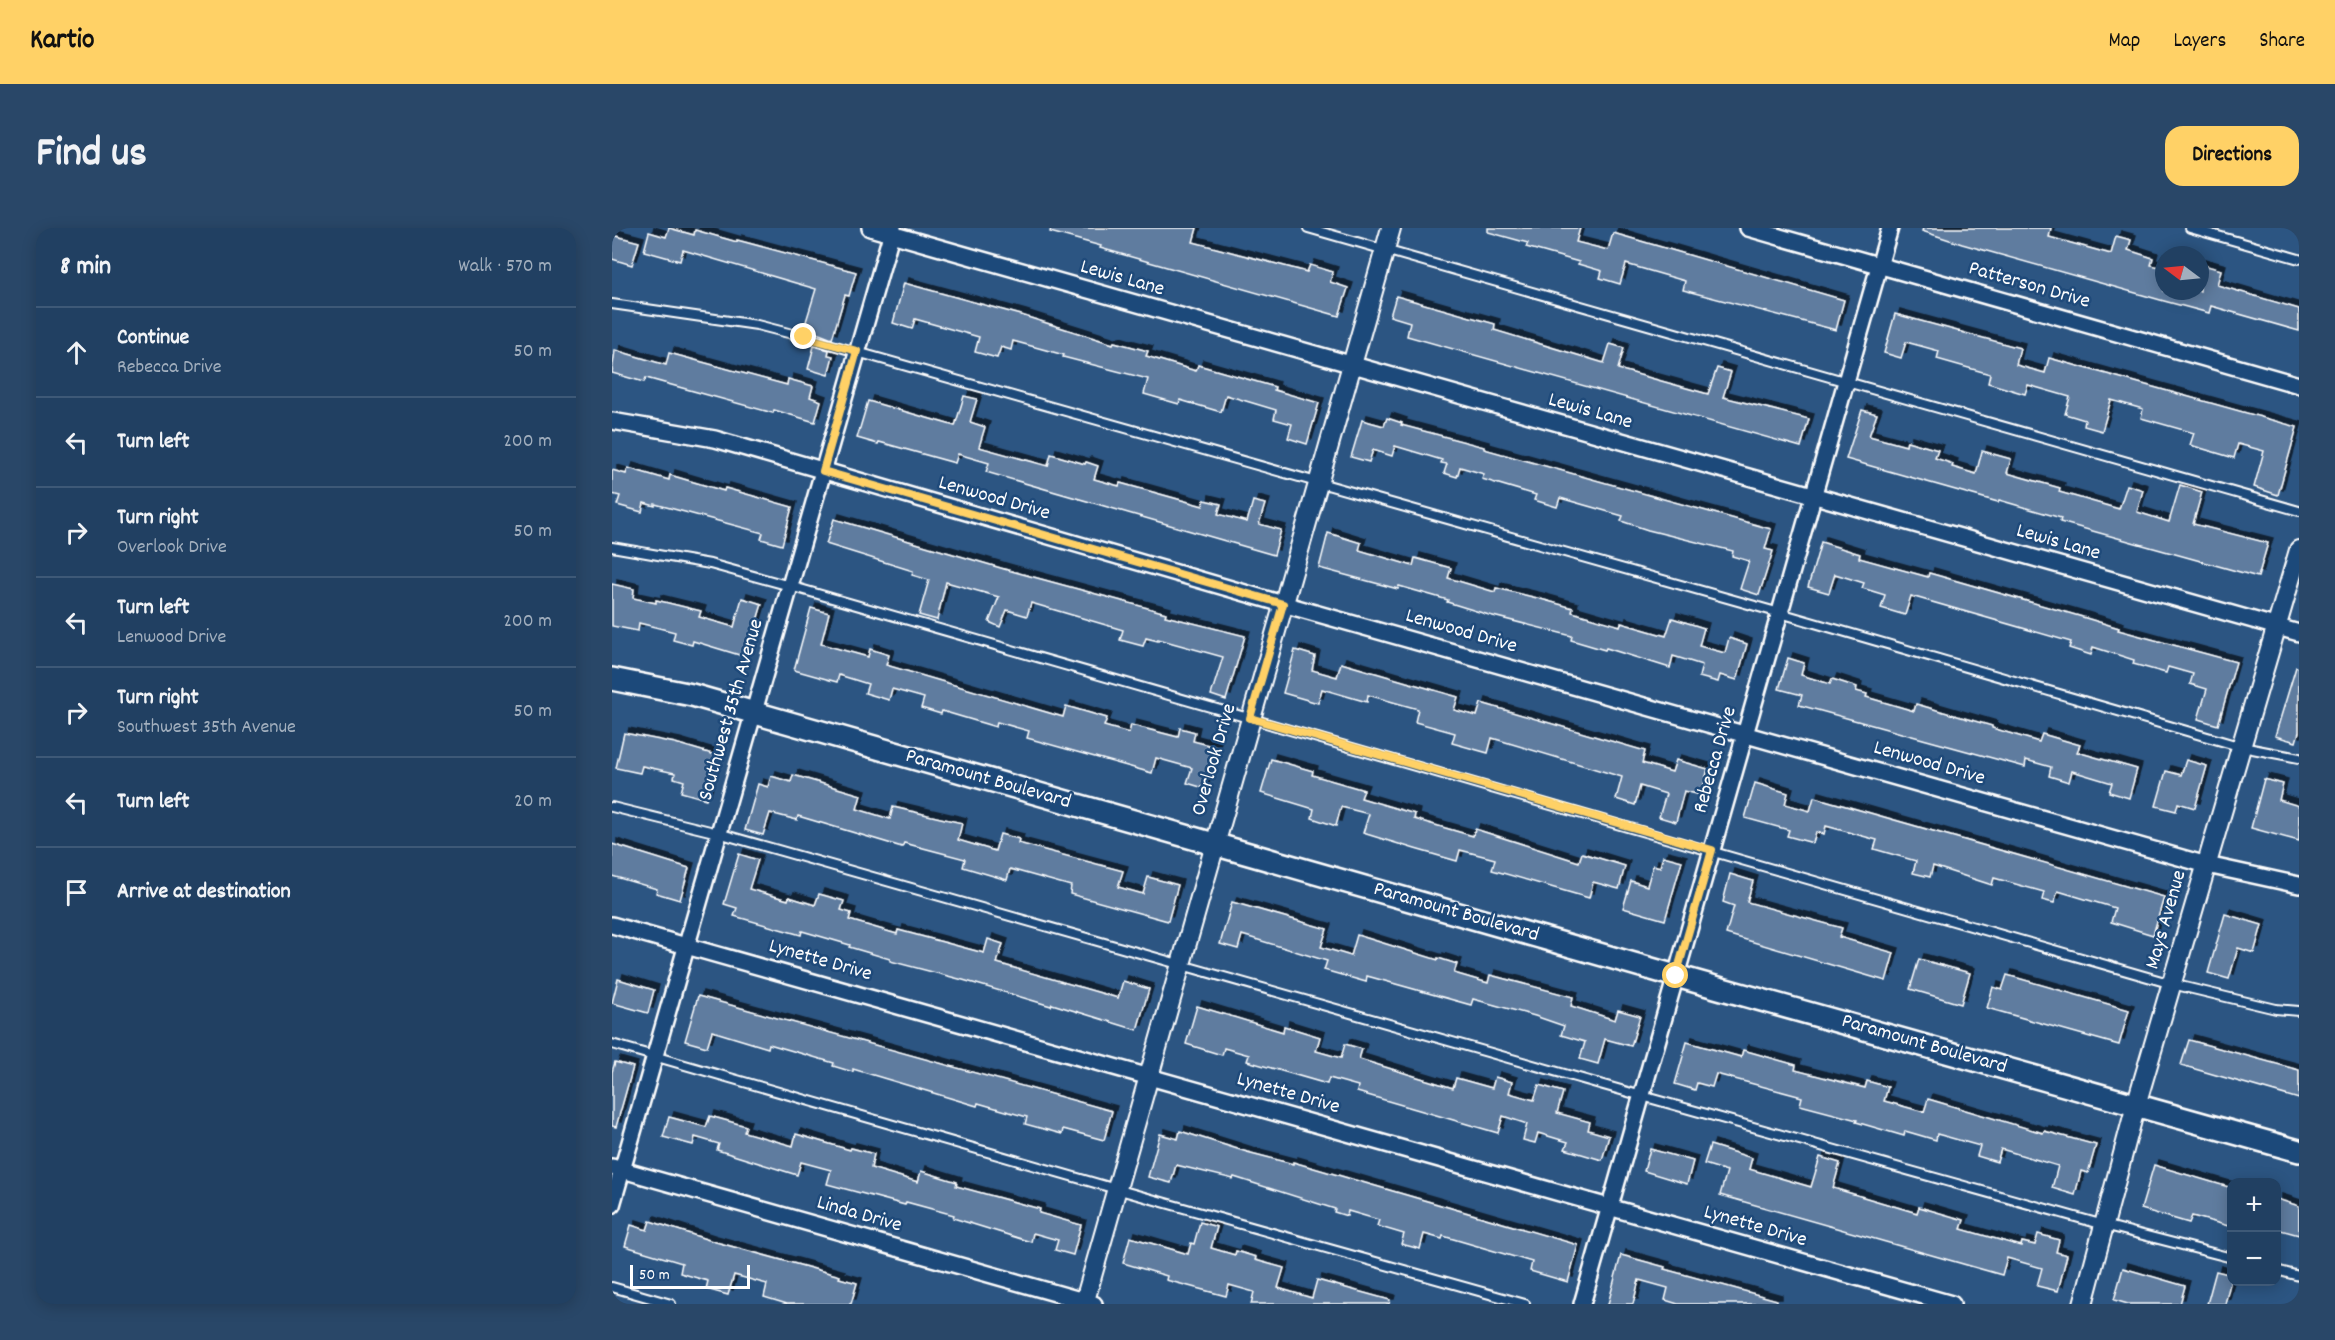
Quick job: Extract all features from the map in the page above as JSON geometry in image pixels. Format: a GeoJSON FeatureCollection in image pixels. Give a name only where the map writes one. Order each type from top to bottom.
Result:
{"type":"FeatureCollection","features":[{"type":"Feature","properties":{"kind":"main road","name":"Paramount Boulevard"},"geometry":{"type":"LineString","coordinates":[[612,679],[692,695],[2299,1151]]}},
{"type":"Feature","properties":{"kind":"street","name":"Lewis Lane"},"geometry":{"type":"LineString","coordinates":[[870,228],[892,231],[1352,366],[2299,633]]}},
{"type":"Feature","properties":{"kind":"street","name":"Overlook Drive"},"geometry":{"type":"LineString","coordinates":[[1087,1303],[1116,1189],[1391,228]]}},
{"type":"Feature","properties":{"kind":"street","name":"Patterson Drive"},"geometry":{"type":"LineString","coordinates":[[1748,228],[2299,385]]}},
{"type":"Feature","properties":{"kind":"street","name":"Rebecca Drive"},"geometry":{"type":"LineString","coordinates":[[1582,1304],[1890,228]]}},
{"type":"Feature","properties":{"kind":"street","name":"Southwest 35th Avenue"},"geometry":{"type":"LineString","coordinates":[[612,1205],[617,1168],[654,1056],[892,231]]}},
{"type":"Feature","properties":{"kind":"street","name":"Lenwood Drive"},"geometry":{"type":"LineString","coordinates":[[612,421],[715,440],[1283,604],[2207,865],[2299,885]]}},
{"type":"Feature","properties":{"kind":"street","name":"Mays Avenue"},"geometry":{"type":"LineString","coordinates":[[2083,1304],[2136,1105],[2299,550]]}},
{"type":"Feature","properties":{"kind":"street","name":"Lynette Drive"},"geometry":{"type":"LineString","coordinates":[[612,925],[1952,1304]]}},
{"type":"Feature","properties":{"kind":"street","name":"Linda Drive"},"geometry":{"type":"LineString","coordinates":[[617,1168],[1087,1303]]}},
{"type":"Feature","properties":{"kind":"lane"},"geometry":{"type":"LineString","coordinates":[[1308,228],[2299,511]]}},
{"type":"Feature","properties":{"kind":"lane"},"geometry":{"type":"LineString","coordinates":[[2190,228],[2299,259]]}},
{"type":"Feature","properties":{"kind":"lane"},"geometry":{"type":"LineString","coordinates":[[612,304],[757,325],[857,351],[1780,613],[2242,747],[2299,758]]}},
{"type":"Feature","properties":{"kind":"lane"},"geometry":{"type":"LineString","coordinates":[[612,547],[710,564],[790,586],[2172,984],[2276,1009],[2299,1011]]}},
{"type":"Feature","properties":{"kind":"lane"},"geometry":{"type":"LineString","coordinates":[[612,807],[718,832],[1642,1096],[2104,1226],[2227,1257]]}},
{"type":"Feature","properties":{"kind":"lane"},"geometry":{"type":"LineString","coordinates":[[612,1044],[1525,1304]]}},
{"type":"Feature","properties":{"kind":"lane"},"geometry":{"type":"LineString","coordinates":[[2281,1271],[2299,1276]]}},
{"type":"Feature","properties":{"kind":"lane"},"geometry":{"type":"LineString","coordinates":[[612,1287],[671,1304]]}},
{"type":"Feature","properties":{"kind":"building"},"geometry":{"type":"Polygon","coordinates":[[[669,228],[694,235],[695,230],[856,272],[849,296],[845,295],[832,339],[804,328],[816,289],[683,250],[680,261],[644,251],[649,232],[666,237],[669,228]]]}},
{"type":"Feature","properties":{"kind":"building"},"geometry":{"type":"Polygon","coordinates":[[[1051,228],[1197,228],[1193,242],[1307,272],[1310,265],[1333,272],[1330,282],[1348,288],[1339,316],[1100,248],[1101,246],[1050,232],[1051,228]]]}},
{"type":"Feature","properties":{"kind":"building"},"geometry":{"type":"Polygon","coordinates":[[[1488,228],[1580,228],[1576,242],[1608,250],[1613,233],[1844,300],[1836,330],[1683,290],[1685,281],[1626,264],[1620,284],[1600,278],[1602,271],[1526,247],[1528,243],[1488,232],[1488,228]]]}},
{"type":"Feature","properties":{"kind":"building"},"geometry":{"type":"Polygon","coordinates":[[[1923,228],[2051,228],[2049,237],[2111,254],[2116,236],[2131,240],[2128,250],[2153,258],[2151,265],[2155,266],[2155,298],[1962,244],[1922,231],[1923,228]]]}},
{"type":"Feature","properties":{"kind":"building"},"geometry":{"type":"Polygon","coordinates":[[[612,235],[639,242],[632,265],[612,259],[612,235]]]}},
{"type":"Feature","properties":{"kind":"building"},"geometry":{"type":"Polygon","coordinates":[[[2209,267],[2221,270],[2217,285],[2299,309],[2299,331],[2211,306],[2209,313],[2160,300],[2209,300],[2209,267]]]}},
{"type":"Feature","properties":{"kind":"building"},"geometry":{"type":"Polygon","coordinates":[[[904,283],[1021,315],[1113,344],[1114,342],[1148,351],[1146,356],[1196,371],[1198,365],[1275,387],[1274,390],[1319,403],[1307,444],[1288,438],[1292,424],[1274,419],[1276,410],[1226,395],[1221,412],[1180,400],[1179,404],[1144,394],[1148,379],[1063,357],[1064,355],[1013,341],[1011,350],[1001,347],[997,358],[975,352],[979,337],[915,319],[912,329],[893,323],[904,283]]]}},
{"type":"Feature","properties":{"kind":"building"},"geometry":{"type":"Polygon","coordinates":[[[1396,296],[1495,324],[1494,330],[1604,363],[1610,344],[1624,348],[1618,369],[1708,394],[1717,368],[1731,372],[1723,397],[1809,419],[1801,447],[1407,336],[1410,322],[1390,316],[1396,296]]]}},
{"type":"Feature","properties":{"kind":"building"},"geometry":{"type":"Polygon","coordinates":[[[1895,314],[2020,348],[2016,365],[2045,373],[2049,358],[2297,427],[2278,495],[2254,487],[2264,451],[2238,444],[2234,458],[2190,445],[2194,433],[2141,418],[2143,409],[2111,400],[2102,431],[2084,426],[2085,420],[2065,414],[2070,397],[2028,385],[2025,394],[1988,383],[1990,374],[1937,359],[1939,351],[1906,342],[1901,358],[1884,353],[1895,314]]]}},
{"type":"Feature","properties":{"kind":"building"},"geometry":{"type":"Polygon","coordinates":[[[814,346],[829,350],[828,355],[833,356],[828,375],[808,369],[814,346]]]}},
{"type":"Feature","properties":{"kind":"building"},"geometry":{"type":"Polygon","coordinates":[[[615,350],[666,365],[669,353],[787,385],[788,379],[813,386],[810,397],[821,401],[815,422],[774,410],[773,413],[646,378],[644,382],[612,373],[615,350]]]}},
{"type":"Feature","properties":{"kind":"building"},"geometry":{"type":"Polygon","coordinates":[[[964,396],[977,399],[970,422],[985,427],[979,447],[1048,466],[1051,454],[1085,464],[1086,462],[1098,466],[1094,479],[1119,486],[1120,483],[1203,506],[1204,500],[1221,504],[1218,514],[1247,522],[1253,501],[1265,504],[1259,524],[1281,530],[1274,555],[986,472],[989,463],[958,454],[955,463],[857,438],[868,401],[955,426],[964,396]]]}},
{"type":"Feature","properties":{"kind":"building"},"geometry":{"type":"Polygon","coordinates":[[[1862,410],[1877,414],[1869,436],[1906,446],[1907,441],[1938,450],[1935,458],[1953,464],[1952,467],[1976,474],[1982,451],[2011,459],[2007,473],[2060,488],[2059,492],[2119,509],[2127,485],[2143,490],[2137,512],[2169,522],[2180,485],[2202,492],[2193,524],[2268,543],[2258,577],[2060,522],[2061,518],[1999,500],[1998,502],[1846,459],[1862,410]]]}},
{"type":"Feature","properties":{"kind":"building"},"geometry":{"type":"Polygon","coordinates":[[[1387,418],[1402,423],[1401,425],[1484,447],[1484,449],[1771,529],[1765,549],[1773,551],[1759,595],[1740,589],[1749,561],[1732,556],[1733,551],[1648,530],[1621,521],[1623,516],[1560,498],[1557,507],[1534,500],[1536,495],[1482,479],[1484,474],[1460,467],[1457,477],[1444,473],[1447,464],[1441,463],[1442,460],[1395,446],[1392,456],[1373,450],[1369,462],[1351,457],[1362,420],[1384,426],[1387,418]]]}},
{"type":"Feature","properties":{"kind":"building"},"geometry":{"type":"Polygon","coordinates":[[[628,468],[669,480],[670,475],[724,491],[725,488],[792,507],[782,545],[761,539],[763,533],[655,504],[655,506],[644,503],[642,512],[617,505],[620,496],[612,494],[612,470],[626,474],[628,468]]]}},
{"type":"Feature","properties":{"kind":"building"},"geometry":{"type":"Polygon","coordinates":[[[834,519],[1166,613],[1165,616],[1245,636],[1226,700],[1211,695],[1223,657],[1158,639],[1158,641],[1146,638],[1143,646],[1120,640],[1123,630],[1031,603],[1027,616],[1007,610],[1000,627],[989,622],[999,597],[946,582],[937,620],[919,615],[929,580],[912,575],[913,571],[826,544],[834,519]]]}},
{"type":"Feature","properties":{"kind":"building"},"geometry":{"type":"Polygon","coordinates":[[[1328,533],[1361,543],[1359,550],[1413,566],[1415,558],[1451,568],[1448,578],[1495,592],[1496,588],[1573,608],[1572,612],[1620,626],[1621,623],[1666,636],[1672,618],[1704,628],[1699,646],[1725,653],[1729,638],[1747,644],[1737,680],[1720,675],[1718,682],[1699,677],[1702,665],[1673,656],[1670,668],[1606,648],[1605,650],[1571,640],[1572,636],[1489,615],[1399,586],[1398,589],[1319,568],[1328,533]]]}},
{"type":"Feature","properties":{"kind":"building"},"geometry":{"type":"Polygon","coordinates":[[[1821,542],[1860,554],[1859,558],[1928,577],[1929,573],[2119,628],[2118,630],[2236,662],[2218,725],[2198,719],[2207,689],[2190,684],[2193,674],[2168,667],[2166,673],[2133,664],[2134,660],[2093,647],[2091,655],[2069,648],[2071,642],[1911,596],[1905,615],[1881,608],[1885,595],[1862,588],[1864,583],[1835,574],[1829,593],[1808,587],[1821,542]]]}},
{"type":"Feature","properties":{"kind":"building"},"geometry":{"type":"Polygon","coordinates":[[[612,584],[634,589],[633,598],[656,603],[656,600],[701,611],[699,617],[734,627],[742,598],[762,604],[746,657],[693,641],[692,645],[673,640],[675,632],[639,623],[638,631],[612,626],[612,584]]]}},
{"type":"Feature","properties":{"kind":"building"},"geometry":{"type":"Polygon","coordinates":[[[811,608],[829,613],[821,644],[868,657],[870,649],[889,655],[886,665],[1063,717],[1066,706],[1107,718],[1104,726],[1129,733],[1131,725],[1178,737],[1180,728],[1195,732],[1193,741],[1216,747],[1204,788],[1187,783],[1192,768],[1156,758],[1152,773],[1027,738],[1029,731],[997,722],[996,727],[942,711],[941,714],[921,708],[924,698],[892,689],[889,700],[865,693],[868,684],[839,675],[837,682],[794,670],[811,608]]]}},
{"type":"Feature","properties":{"kind":"building"},"geometry":{"type":"Polygon","coordinates":[[[1295,650],[1315,656],[1312,670],[1337,677],[1341,663],[1458,697],[1454,710],[1477,716],[1481,703],[1645,751],[1642,763],[1672,772],[1676,760],[1708,769],[1701,795],[1684,791],[1676,822],[1659,817],[1666,794],[1640,786],[1635,805],[1616,799],[1622,777],[1492,738],[1488,753],[1452,743],[1455,733],[1415,722],[1418,709],[1368,695],[1367,702],[1322,689],[1318,703],[1283,693],[1295,650]]]}},
{"type":"Feature","properties":{"kind":"building"},"geometry":{"type":"Polygon","coordinates":[[[1788,658],[1804,663],[1801,675],[1830,684],[1832,679],[1857,687],[1856,691],[1867,694],[1866,697],[1914,711],[1916,704],[2039,742],[2042,734],[2080,745],[2077,752],[2137,769],[2129,798],[2109,792],[2112,783],[2072,771],[2069,782],[2049,776],[2051,767],[2026,760],[2025,767],[1799,705],[1802,695],[1779,689],[1788,658]]]}},
{"type":"Feature","properties":{"kind":"building"},"geometry":{"type":"Polygon","coordinates":[[[2296,667],[2299,668],[2299,732],[2296,742],[2275,736],[2296,667]]]}},
{"type":"Feature","properties":{"kind":"building"},"geometry":{"type":"Polygon","coordinates":[[[624,733],[675,743],[719,756],[706,799],[681,792],[684,781],[674,778],[675,773],[642,766],[640,773],[616,768],[624,733]]]}},
{"type":"Feature","properties":{"kind":"building"},"geometry":{"type":"Polygon","coordinates":[[[1271,759],[1313,771],[1312,775],[1364,790],[1361,798],[1415,814],[1414,819],[1473,836],[1475,829],[1579,862],[1582,853],[1625,866],[1619,889],[1593,882],[1589,898],[1492,870],[1495,859],[1460,850],[1457,861],[1415,849],[1363,833],[1369,814],[1341,807],[1336,826],[1312,818],[1314,809],[1261,793],[1271,759]]]}},
{"type":"Feature","properties":{"kind":"building"},"geometry":{"type":"Polygon","coordinates":[[[2186,760],[2207,766],[2195,808],[2178,803],[2176,811],[2156,806],[2166,771],[2181,775],[2186,760]]]}},
{"type":"Feature","properties":{"kind":"building"},"geometry":{"type":"Polygon","coordinates":[[[793,775],[861,795],[857,809],[890,819],[893,807],[962,823],[958,840],[995,851],[1000,834],[1019,839],[1018,843],[1123,871],[1118,887],[1143,894],[1148,877],[1178,885],[1168,921],[1070,894],[1071,886],[1010,869],[1007,880],[963,867],[965,859],[904,843],[902,847],[798,816],[797,820],[770,813],[763,835],[745,830],[758,784],[768,787],[771,776],[791,782],[793,775]]]}},
{"type":"Feature","properties":{"kind":"building"},"geometry":{"type":"Polygon","coordinates":[[[2264,779],[2283,784],[2279,800],[2299,806],[2299,841],[2251,828],[2264,779]]]}},
{"type":"Feature","properties":{"kind":"building"},"geometry":{"type":"Polygon","coordinates":[[[1755,783],[1788,793],[1785,804],[1810,811],[1814,797],[2164,897],[2153,935],[2111,922],[2115,908],[2058,891],[2054,903],[2042,900],[2044,892],[1994,878],[1992,885],[1933,866],[1930,877],[1913,873],[1916,861],[1874,849],[1877,840],[1826,826],[1824,834],[1816,832],[1813,843],[1787,836],[1789,830],[1745,818],[1755,783]]]}},
{"type":"Feature","properties":{"kind":"building"},"geometry":{"type":"Polygon","coordinates":[[[612,844],[689,868],[680,900],[656,893],[657,889],[612,876],[612,844]]]}},
{"type":"Feature","properties":{"kind":"building"},"geometry":{"type":"Polygon","coordinates":[[[739,854],[758,860],[749,889],[815,905],[819,894],[844,901],[841,910],[851,913],[849,920],[897,934],[898,930],[984,953],[988,939],[1003,944],[997,963],[1118,998],[1123,981],[1149,989],[1137,1030],[1052,1004],[1051,1006],[890,961],[890,959],[849,947],[850,945],[802,931],[801,935],[734,916],[737,908],[724,904],[739,854]]]}},
{"type":"Feature","properties":{"kind":"building"},"geometry":{"type":"Polygon","coordinates":[[[1663,856],[1682,861],[1665,920],[1623,908],[1631,881],[1647,886],[1653,865],[1660,867],[1663,856]]]}},
{"type":"Feature","properties":{"kind":"building"},"geometry":{"type":"Polygon","coordinates":[[[1730,874],[1753,881],[1747,902],[1842,928],[1839,937],[1894,953],[1886,981],[1726,934],[1734,906],[1723,902],[1730,874]]]}},
{"type":"Feature","properties":{"kind":"building"},"geometry":{"type":"Polygon","coordinates":[[[1232,902],[1327,929],[1321,947],[1351,956],[1357,935],[1457,964],[1454,973],[1488,983],[1490,975],[1573,997],[1571,1006],[1615,1020],[1618,1010],[1640,1016],[1631,1046],[1605,1039],[1598,1064],[1580,1059],[1585,1042],[1561,1035],[1564,1026],[1535,1016],[1473,999],[1471,1005],[1367,976],[1366,982],[1324,970],[1327,961],[1242,935],[1238,949],[1220,944],[1232,902]]]}},
{"type":"Feature","properties":{"kind":"building"},"geometry":{"type":"Polygon","coordinates":[[[2225,914],[2262,925],[2254,953],[2238,948],[2229,979],[2208,973],[2225,914]]]}},
{"type":"Feature","properties":{"kind":"building"},"geometry":{"type":"Polygon","coordinates":[[[1919,959],[1970,973],[1961,1004],[1910,989],[1919,959]]]}},
{"type":"Feature","properties":{"kind":"building"},"geometry":{"type":"Polygon","coordinates":[[[2007,975],[2129,1010],[2119,1045],[1987,1008],[1993,987],[2002,990],[2007,975]]]}},
{"type":"Feature","properties":{"kind":"building"},"geometry":{"type":"Polygon","coordinates":[[[618,979],[654,990],[648,1013],[612,1003],[618,979]]]}},
{"type":"Feature","properties":{"kind":"building"},"geometry":{"type":"Polygon","coordinates":[[[698,996],[1112,1111],[1104,1140],[1063,1129],[1062,1134],[1025,1124],[1027,1117],[978,1103],[977,1106],[853,1069],[853,1072],[833,1066],[834,1063],[769,1044],[768,1048],[712,1031],[707,1047],[685,1041],[698,996]]]}},
{"type":"Feature","properties":{"kind":"building"},"geometry":{"type":"Polygon","coordinates":[[[1197,1006],[1283,1032],[1284,1026],[1320,1037],[1316,1051],[1341,1058],[1345,1044],[1362,1049],[1359,1059],[1453,1088],[1456,1078],[1492,1088],[1495,1077],[1512,1082],[1509,1093],[1534,1100],[1539,1085],[1563,1092],[1557,1113],[1590,1122],[1588,1130],[1609,1136],[1602,1160],[1565,1149],[1568,1142],[1538,1133],[1535,1143],[1523,1140],[1527,1124],[1503,1116],[1498,1133],[1357,1092],[1358,1086],[1329,1078],[1327,1084],[1247,1061],[1249,1055],[1224,1048],[1222,1055],[1186,1044],[1197,1006]]]}},
{"type":"Feature","properties":{"kind":"building"},"geometry":{"type":"Polygon","coordinates":[[[2189,1040],[2299,1070],[2299,1099],[2181,1065],[2189,1040]]]}},
{"type":"Feature","properties":{"kind":"building"},"geometry":{"type":"Polygon","coordinates":[[[1687,1042],[1741,1057],[1743,1050],[1796,1065],[1795,1070],[1865,1088],[1867,1081],[1888,1087],[1884,1101],[1924,1112],[1928,1099],[2043,1133],[2044,1131],[2096,1145],[2088,1173],[2081,1171],[2075,1195],[2052,1188],[2058,1166],[2001,1149],[1997,1162],[1977,1156],[1980,1146],[1937,1134],[1936,1140],[1905,1131],[1904,1136],[1856,1122],[1857,1120],[1800,1105],[1802,1097],[1716,1074],[1712,1087],[1697,1083],[1695,1090],[1675,1084],[1687,1042]]]}},
{"type":"Feature","properties":{"kind":"building"},"geometry":{"type":"Polygon","coordinates":[[[615,1062],[633,1067],[616,1127],[612,1126],[612,1072],[615,1062]]]}},
{"type":"Feature","properties":{"kind":"building"},"geometry":{"type":"Polygon","coordinates":[[[710,1116],[746,1126],[744,1132],[793,1146],[796,1134],[850,1150],[851,1148],[874,1154],[871,1168],[918,1182],[921,1171],[957,1182],[956,1186],[1040,1209],[1039,1213],[1081,1225],[1073,1255],[1055,1250],[1058,1240],[1033,1233],[1031,1242],[953,1218],[954,1215],[906,1202],[905,1205],[827,1184],[831,1170],[801,1162],[797,1175],[717,1150],[719,1144],[695,1137],[693,1145],[663,1137],[669,1117],[706,1127],[710,1116]]]}},
{"type":"Feature","properties":{"kind":"building"},"geometry":{"type":"Polygon","coordinates":[[[1180,1131],[1578,1245],[1568,1282],[1530,1271],[1532,1262],[1443,1236],[1442,1239],[1424,1234],[1420,1249],[1401,1244],[1404,1234],[1377,1226],[1379,1220],[1348,1211],[1347,1216],[1334,1212],[1335,1209],[1234,1177],[1233,1179],[1176,1165],[1171,1183],[1148,1177],[1160,1134],[1178,1139],[1180,1131]]]}},
{"type":"Feature","properties":{"kind":"building"},"geometry":{"type":"Polygon","coordinates":[[[1710,1145],[1752,1158],[1749,1169],[1811,1187],[1820,1157],[1840,1163],[1833,1188],[1917,1213],[1919,1207],[1964,1220],[1961,1229],[2021,1246],[2022,1242],[2035,1245],[2038,1234],[2059,1240],[2056,1252],[2067,1255],[2058,1291],[2037,1286],[2042,1268],[2007,1258],[2002,1275],[1720,1195],[1727,1171],[1704,1164],[1710,1145]]]}},
{"type":"Feature","properties":{"kind":"building"},"geometry":{"type":"Polygon","coordinates":[[[1650,1149],[1693,1161],[1687,1184],[1644,1171],[1650,1149]]]}},
{"type":"Feature","properties":{"kind":"building"},"geometry":{"type":"Polygon","coordinates":[[[2154,1165],[2227,1187],[2227,1226],[2192,1216],[2189,1223],[2141,1209],[2154,1165]]]}},
{"type":"Feature","properties":{"kind":"building"},"geometry":{"type":"Polygon","coordinates":[[[2281,1200],[2299,1206],[2299,1235],[2281,1230],[2281,1200]]]}},
{"type":"Feature","properties":{"kind":"building"},"geometry":{"type":"Polygon","coordinates":[[[650,1221],[712,1241],[840,1276],[839,1278],[857,1283],[851,1304],[787,1304],[764,1297],[767,1284],[734,1275],[728,1295],[706,1289],[708,1281],[680,1273],[682,1263],[625,1246],[631,1225],[647,1230],[650,1221]]]}},
{"type":"Feature","properties":{"kind":"building"},"geometry":{"type":"Polygon","coordinates":[[[1200,1222],[1217,1227],[1211,1248],[1235,1255],[1236,1251],[1256,1257],[1255,1260],[1284,1268],[1278,1288],[1312,1298],[1317,1280],[1390,1300],[1389,1304],[1251,1304],[1254,1292],[1229,1285],[1226,1296],[1166,1280],[1167,1276],[1123,1263],[1130,1237],[1188,1254],[1191,1243],[1194,1244],[1200,1222]]]}},
{"type":"Feature","properties":{"kind":"building"},"geometry":{"type":"Polygon","coordinates":[[[1621,1255],[1777,1300],[1777,1304],[1678,1304],[1665,1300],[1668,1288],[1639,1280],[1633,1304],[1608,1304],[1621,1255]]]}},
{"type":"Feature","properties":{"kind":"building"},"geometry":{"type":"Polygon","coordinates":[[[2123,1268],[2185,1286],[2180,1304],[2128,1304],[2114,1300],[2123,1268]]]}},
{"type":"Feature","properties":{"kind":"building"},"geometry":{"type":"Polygon","coordinates":[[[2216,1271],[2227,1274],[2227,1286],[2229,1286],[2225,1304],[2207,1304],[2216,1271]]]}},
{"type":"Feature","properties":{"kind":"route"},"geometry":{"type":"LineString","coordinates":[[804,337],[857,351],[823,471],[1283,604],[1250,718],[1712,850],[1676,976]]}}]}
